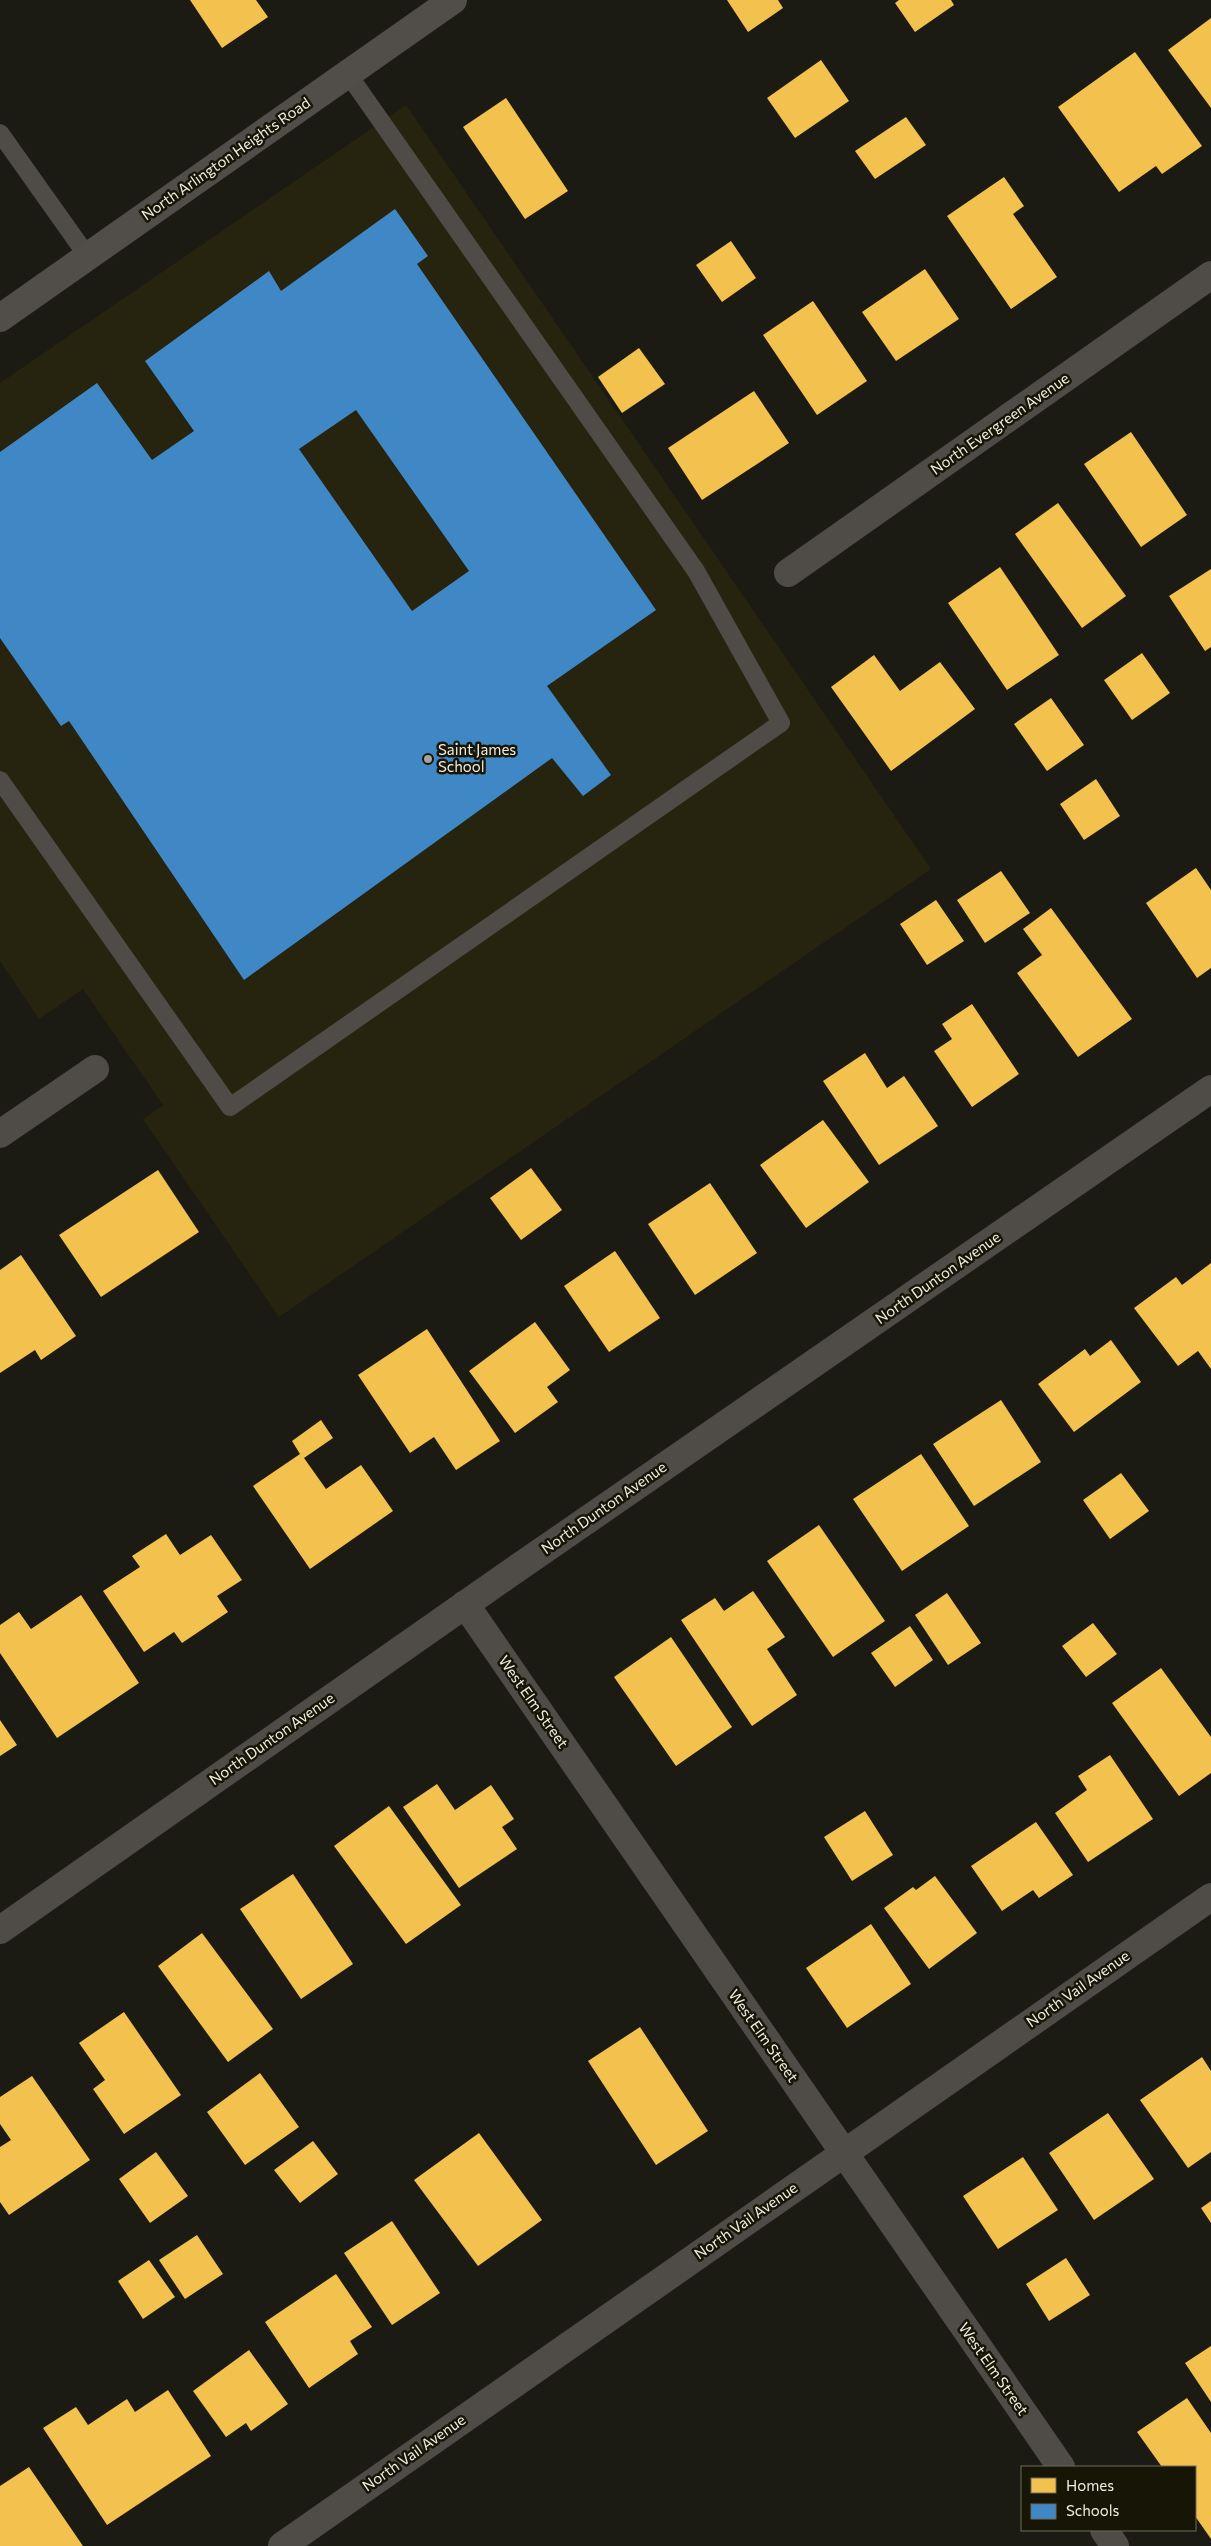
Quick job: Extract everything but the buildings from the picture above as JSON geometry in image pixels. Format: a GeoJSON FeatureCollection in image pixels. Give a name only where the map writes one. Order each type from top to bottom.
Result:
{"type":"FeatureCollection","features":[{"type":"Feature","properties":{"kind":"main road","name":"North Arlington Heights Road"},"geometry":{"type":"LineString","coordinates":[[0,318],[453,0]]}},
{"type":"Feature","properties":{"kind":"street","name":"North Evergreen Avenue"},"geometry":{"type":"LineString","coordinates":[[788,573],[1211,276]]}},
{"type":"Feature","properties":{"kind":"street"},"geometry":{"type":"LineString","coordinates":[[0,1134],[95,1069]]}},
{"type":"Feature","properties":{"kind":"street","name":"North Dunton Avenue"},"geometry":{"type":"LineString","coordinates":[[0,1930],[465,1604],[1211,1089]]}},
{"type":"Feature","properties":{"kind":"street","name":"West Elm Street"},"geometry":{"type":"LineString","coordinates":[[465,1604],[1059,2466]]}},
{"type":"Feature","properties":{"kind":"street","name":"North Vail Avenue"},"geometry":{"type":"LineString","coordinates":[[282,2546],[1211,1897]]}},
{"type":"Feature","properties":{"kind":"street"},"geometry":{"type":"LineString","coordinates":[[1105,2531],[1115,2546]]}},
{"type":"Feature","properties":{"kind":"lane"},"geometry":{"type":"LineString","coordinates":[[0,780],[230,1108],[781,723],[696,571],[348,74]]}},
{"type":"Feature","properties":{"kind":"lane"},"geometry":{"type":"LineString","coordinates":[[0,133],[88,257]]}},
{"type":"Feature","properties":{"kind":"shaded area","name":"Saint James School"},"geometry":{"type":"Polygon","coordinates":[[[406,105],[931,869],[279,1317],[143,1119],[163,1105],[83,989],[39,1019],[0,961],[0,383],[406,105]]]}},
{"type":"Feature","properties":{"kind":"place","name":"Saint James School"},"geometry":{"type":"Point","coordinates":[428,759]}}]}
